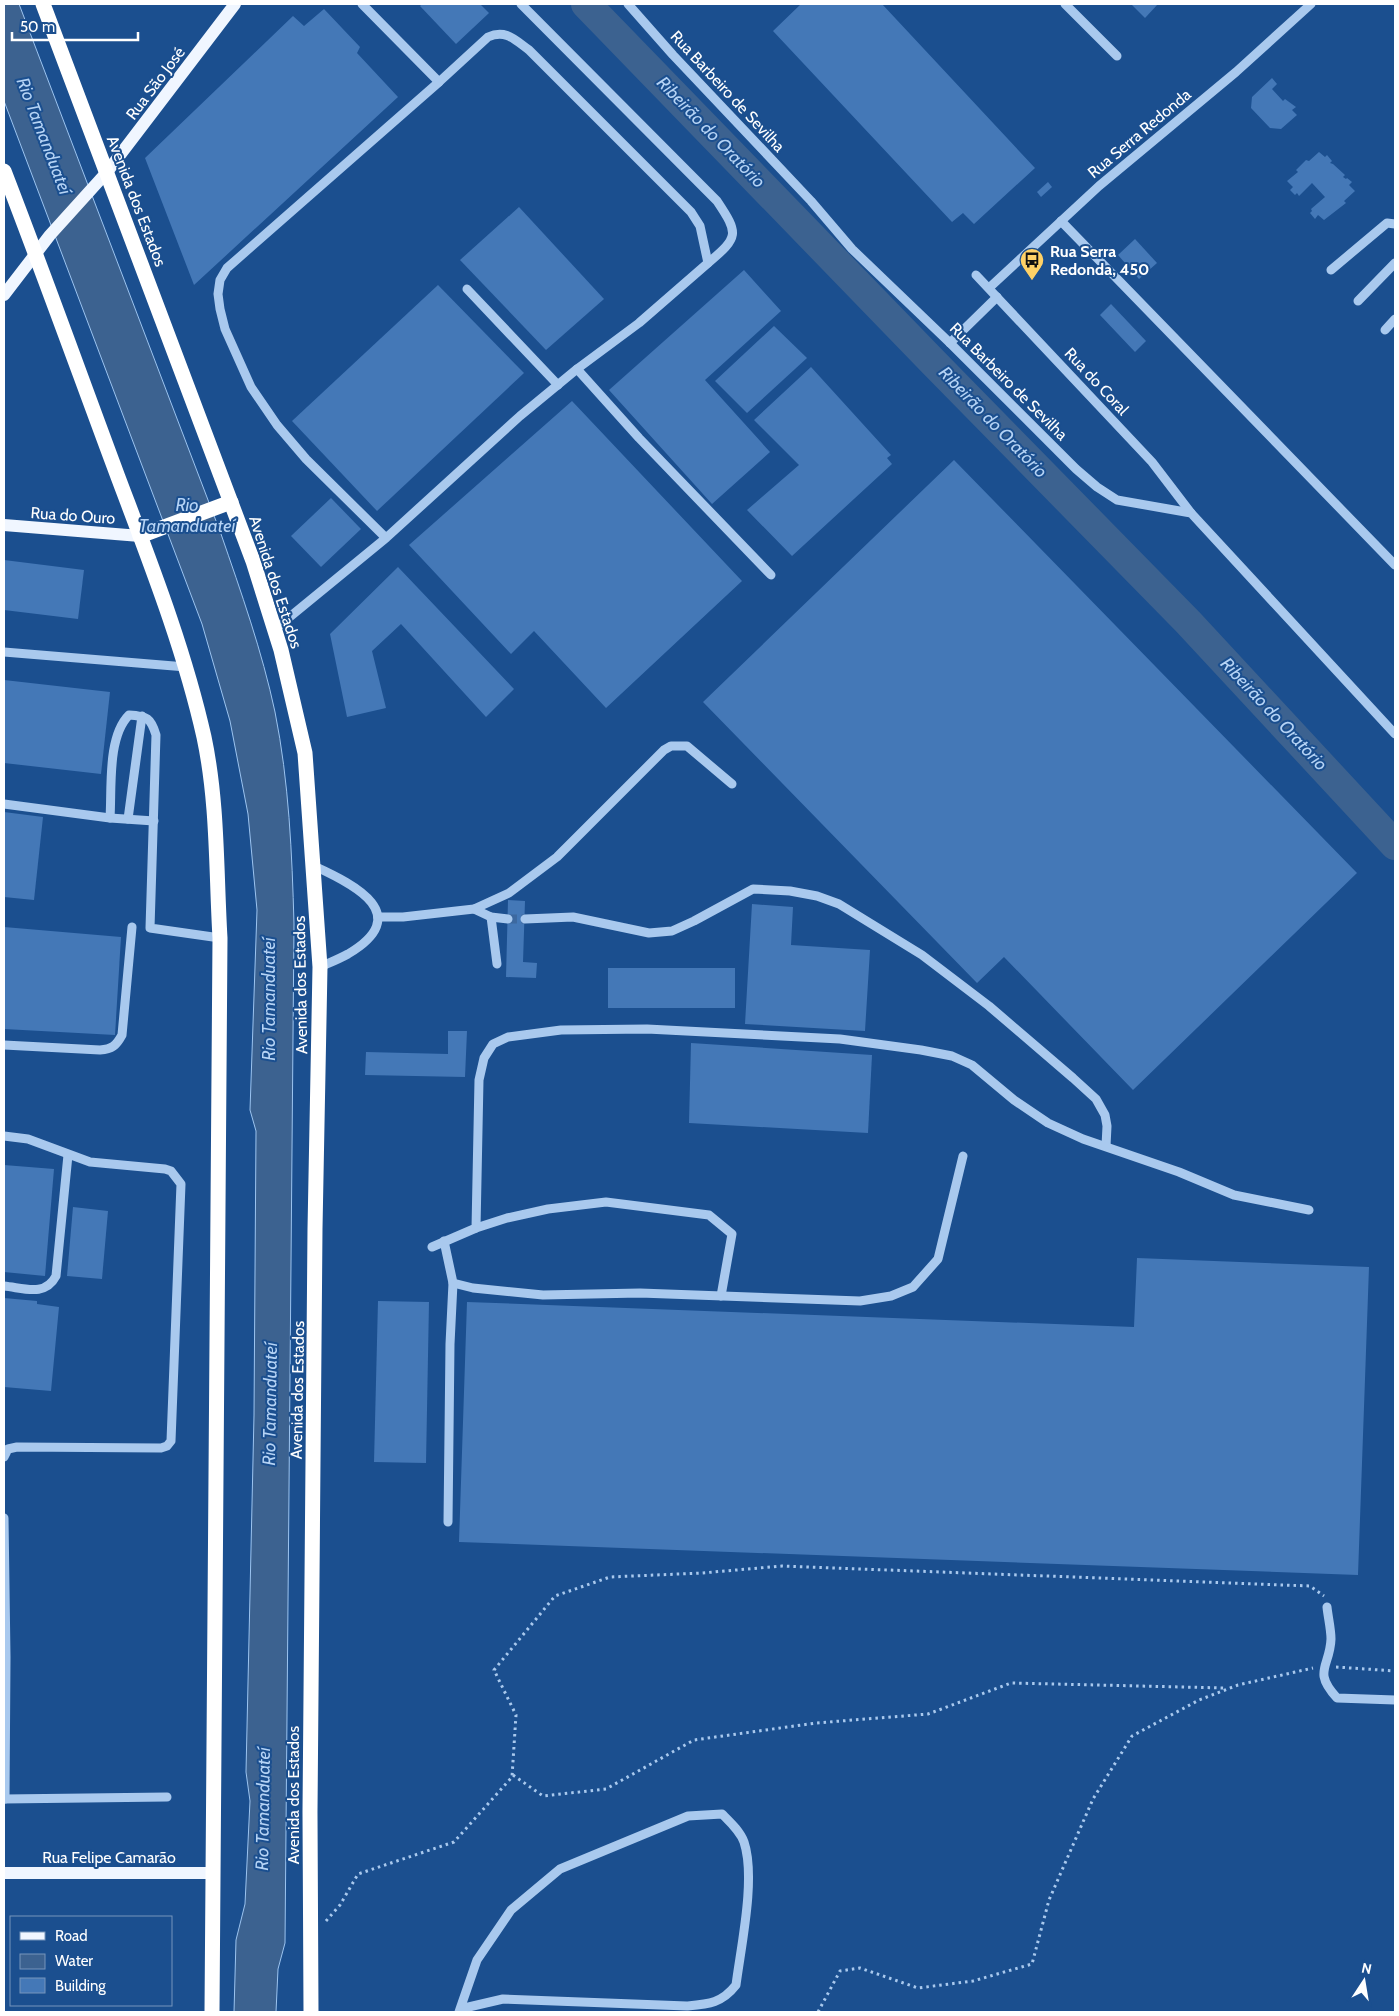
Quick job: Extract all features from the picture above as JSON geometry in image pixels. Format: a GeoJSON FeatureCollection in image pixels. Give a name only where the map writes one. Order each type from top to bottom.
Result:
{"type":"FeatureCollection","features":[{"type":"Feature","properties":{"kind":"highway","name":"Avenida dos Estados"},"geometry":{"type":"LineString","coordinates":[[44,4],[232,502],[275,629],[305,753],[320,967],[315,1229],[310,1812],[311,2012]]}},
{"type":"Feature","properties":{"kind":"highway"},"geometry":{"type":"LineString","coordinates":[[4,171],[140,536],[186,667],[204,738],[210,774],[218,860],[220,938],[212,2012]]}},
{"type":"Feature","properties":{"kind":"highway"},"geometry":{"type":"LineString","coordinates":[[140,536],[232,502]]}},
{"type":"Feature","properties":{"kind":"main road","name":"Rua São José"},"geometry":{"type":"LineString","coordinates":[[4,295],[50,235],[108,172],[235,4]]}},
{"type":"Feature","properties":{"kind":"main road","name":"Rua do Ouro"},"geometry":{"type":"LineString","coordinates":[[4,526],[140,536]]}},
{"type":"Feature","properties":{"kind":"main road","name":"Rua Felipe Camarão"},"geometry":{"type":"LineString","coordinates":[[4,1873],[213,1873]]}},
{"type":"Feature","properties":{"kind":"street"},"geometry":{"type":"LineString","coordinates":[[362,4],[439,82]]}},
{"type":"Feature","properties":{"kind":"street"},"geometry":{"type":"LineString","coordinates":[[275,629],[386,538],[520,416],[577,369],[639,323],[724,249],[732,236],[733,228],[730,221],[717,201],[521,4]]}},
{"type":"Feature","properties":{"kind":"street","name":"Rua Barbeiro de Sevilha"},"geometry":{"type":"LineString","coordinates":[[628,4],[673,55],[811,201],[852,249],[950,343],[1066,459],[1106,493],[1125,502],[1191,513]]}},
{"type":"Feature","properties":{"kind":"street"},"geometry":{"type":"LineString","coordinates":[[1065,4],[1117,56]]}},
{"type":"Feature","properties":{"kind":"street","name":"Rua Serra Redonda"},"geometry":{"type":"LineString","coordinates":[[989,288],[1099,186],[1236,72],[1311,4]]}},
{"type":"Feature","properties":{"kind":"street"},"geometry":{"type":"LineString","coordinates":[[386,538],[306,459],[277,425],[251,387],[225,329],[218,294],[220,280],[227,268],[488,37],[496,33],[507,35],[529,50],[692,212],[700,226],[708,263]]}},
{"type":"Feature","properties":{"kind":"street"},"geometry":{"type":"LineString","coordinates":[[1061,221],[1395,565]]}},
{"type":"Feature","properties":{"kind":"street"},"geometry":{"type":"LineString","coordinates":[[1331,270],[1387,223],[1395,224]]}},
{"type":"Feature","properties":{"kind":"street"},"geometry":{"type":"LineString","coordinates":[[1358,301],[1395,263]]}},
{"type":"Feature","properties":{"kind":"street","name":"Rua do Coral"},"geometry":{"type":"LineString","coordinates":[[976,275],[1152,462],[1191,513]]}},
{"type":"Feature","properties":{"kind":"street"},"geometry":{"type":"LineString","coordinates":[[467,289],[558,385]]}},
{"type":"Feature","properties":{"kind":"street"},"geometry":{"type":"LineString","coordinates":[[950,343],[997,297]]}},
{"type":"Feature","properties":{"kind":"street"},"geometry":{"type":"LineString","coordinates":[[1385,330],[1395,319]]}},
{"type":"Feature","properties":{"kind":"street"},"geometry":{"type":"LineString","coordinates":[[577,369],[639,438],[771,575]]}},
{"type":"Feature","properties":{"kind":"street"},"geometry":{"type":"LineString","coordinates":[[1191,513],[1395,734]]}},
{"type":"Feature","properties":{"kind":"street"},"geometry":{"type":"LineString","coordinates":[[4,652],[186,667]]}},
{"type":"Feature","properties":{"kind":"street"},"geometry":{"type":"LineString","coordinates":[[110,818],[113,762],[117,733],[128,715],[142,716],[152,722],[156,735],[150,928],[220,938]]}},
{"type":"Feature","properties":{"kind":"street"},"geometry":{"type":"LineString","coordinates":[[128,819],[142,716]]}},
{"type":"Feature","properties":{"kind":"street"},"geometry":{"type":"LineString","coordinates":[[378,917],[403,917],[474,909],[509,893],[557,857],[664,750],[671,746],[687,746],[732,784]]}},
{"type":"Feature","properties":{"kind":"street"},"geometry":{"type":"LineString","coordinates":[[4,804],[110,818],[154,821]]}},
{"type":"Feature","properties":{"kind":"street"},"geometry":{"type":"LineString","coordinates":[[314,866],[339,877],[359,890],[376,907],[378,917],[376,928],[364,943],[348,954],[320,967]]}},
{"type":"Feature","properties":{"kind":"street"},"geometry":{"type":"LineString","coordinates":[[525,919],[573,917],[649,933],[672,931],[754,889],[790,891],[817,896],[832,902],[922,955],[988,1006],[1073,1078],[1096,1099],[1105,1115],[1107,1126],[1106,1146]]}},
{"type":"Feature","properties":{"kind":"street"},"geometry":{"type":"LineString","coordinates":[[474,909],[491,916],[508,919]]}},
{"type":"Feature","properties":{"kind":"street"},"geometry":{"type":"LineString","coordinates":[[491,916],[497,964]]}},
{"type":"Feature","properties":{"kind":"street"},"geometry":{"type":"LineString","coordinates":[[4,1045],[100,1050],[110,1049],[117,1044],[122,1036],[132,927]]}},
{"type":"Feature","properties":{"kind":"street"},"geometry":{"type":"LineString","coordinates":[[476,1228],[479,1080],[484,1058],[493,1044],[508,1037],[561,1030],[647,1029],[840,1040],[929,1051],[952,1056],[972,1065],[1014,1100],[1048,1123],[1083,1139],[1179,1172],[1234,1195],[1309,1210]]}},
{"type":"Feature","properties":{"kind":"street"},"geometry":{"type":"LineString","coordinates":[[4,1136],[28,1139],[90,1162],[165,1169],[170,1171],[181,1184],[171,1441],[167,1446],[161,1448],[17,1447],[8,1449],[4,1456]]}},
{"type":"Feature","properties":{"kind":"street"},"geometry":{"type":"LineString","coordinates":[[4,1286],[42,1290],[48,1287],[56,1276],[68,1155]]}},
{"type":"Feature","properties":{"kind":"street"},"geometry":{"type":"LineString","coordinates":[[453,1283],[473,1288],[543,1295],[640,1293],[860,1301],[891,1296],[913,1287],[938,1258],[963,1156]]}},
{"type":"Feature","properties":{"kind":"street"},"geometry":{"type":"LineString","coordinates":[[432,1247],[476,1228],[507,1218],[548,1209],[606,1202],[709,1216],[732,1234],[721,1296]]}},
{"type":"Feature","properties":{"kind":"street"},"geometry":{"type":"LineString","coordinates":[[444,1241],[453,1283],[450,1344],[448,1522]]}},
{"type":"Feature","properties":{"kind":"street"},"geometry":{"type":"LineString","coordinates":[[4,1518],[6,1657],[5,1799],[167,1797]]}},
{"type":"Feature","properties":{"kind":"street"},"geometry":{"type":"LineString","coordinates":[[1327,1607],[1331,1640],[1324,1666],[1326,1687],[1337,1698],[1395,1700]]}},
{"type":"Feature","properties":{"kind":"street"},"geometry":{"type":"LineString","coordinates":[[722,1814],[743,1840],[747,1858],[748,1898],[736,1985],[727,1996],[710,2004],[687,2006],[503,1999],[459,2011],[477,1960],[511,1910],[560,1869],[688,1816],[722,1814]]}},
{"type":"Feature","properties":{"kind":"path"},"geometry":{"type":"LineString","coordinates":[[310,1942],[340,1905],[358,1874],[454,1842],[512,1777],[516,1715],[494,1670],[555,1596],[610,1577],[702,1574],[782,1566],[1310,1586],[1324,1596],[1327,1607]]}},
{"type":"Feature","properties":{"kind":"path"},"geometry":{"type":"LineString","coordinates":[[818,2012],[840,1971],[860,1968],[918,1988],[973,1981],[1032,1964],[1049,1900],[1090,1808],[1132,1736],[1199,1700],[1228,1688],[1324,1666],[1395,1671]]}},
{"type":"Feature","properties":{"kind":"path"},"geometry":{"type":"LineString","coordinates":[[512,1775],[543,1796],[606,1789],[694,1740],[816,1722],[928,1714],[1011,1683],[1228,1688]]}},
{"type":"Feature","properties":{"kind":"water","name":"Rio Tamanduateí"},"geometry":{"type":"Polygon","coordinates":[[[4,4],[19,4],[221,534],[264,667],[275,712],[284,765],[291,844],[294,924],[285,1943],[278,1969],[276,2012],[234,2012],[236,1940],[245,1904],[250,1801],[246,1772],[254,1415],[256,1131],[250,1110],[257,910],[248,814],[230,721],[202,624],[4,101],[4,4]]]}},
{"type":"Feature","properties":{"kind":"building"},"geometry":{"type":"Polygon","coordinates":[[[422,4],[480,4],[489,13],[456,44],[420,6],[422,4]]]}},
{"type":"Feature","properties":{"kind":"building"},"geometry":{"type":"Polygon","coordinates":[[[801,4],[882,4],[1035,168],[974,224],[963,213],[952,222],[773,31],[801,4]]]}},
{"type":"Feature","properties":{"kind":"building"},"geometry":{"type":"Polygon","coordinates":[[[1131,4],[1158,4],[1145,18],[1131,4]]]}},
{"type":"Feature","properties":{"kind":"building"},"geometry":{"type":"Polygon","coordinates":[[[324,9],[360,47],[357,53],[398,97],[194,285],[145,158],[293,16],[304,26],[324,9]]]}},
{"type":"Feature","properties":{"kind":"building"},"geometry":{"type":"Polygon","coordinates":[[[1272,78],[1277,84],[1272,89],[1283,101],[1285,99],[1296,107],[1292,110],[1297,115],[1281,129],[1270,128],[1251,108],[1252,97],[1272,78]]]}},
{"type":"Feature","properties":{"kind":"building"},"geometry":{"type":"Polygon","coordinates":[[[1319,152],[1325,157],[1327,155],[1332,161],[1330,163],[1345,175],[1343,177],[1352,182],[1349,185],[1355,191],[1344,201],[1346,203],[1324,220],[1318,215],[1315,219],[1310,213],[1311,209],[1325,197],[1312,183],[1299,196],[1290,190],[1293,187],[1287,181],[1298,172],[1296,170],[1306,160],[1309,161],[1319,152]]]}},
{"type":"Feature","properties":{"kind":"building"},"geometry":{"type":"Polygon","coordinates":[[[1048,182],[1052,187],[1041,197],[1037,192],[1048,182]]]}},
{"type":"Feature","properties":{"kind":"building"},"geometry":{"type":"Polygon","coordinates":[[[519,207],[604,299],[546,350],[460,260],[519,207]]]}},
{"type":"Feature","properties":{"kind":"building"},"geometry":{"type":"Polygon","coordinates":[[[1135,239],[1157,263],[1139,279],[1118,255],[1135,239]]]}},
{"type":"Feature","properties":{"kind":"building"},"geometry":{"type":"Polygon","coordinates":[[[744,270],[781,311],[705,380],[770,452],[712,504],[609,390],[744,270]]]}},
{"type":"Feature","properties":{"kind":"building"},"geometry":{"type":"Polygon","coordinates":[[[438,285],[524,373],[377,511],[292,421],[438,285]]]}},
{"type":"Feature","properties":{"kind":"building"},"geometry":{"type":"Polygon","coordinates":[[[1111,304],[1146,341],[1135,352],[1100,315],[1111,304]]]}},
{"type":"Feature","properties":{"kind":"building"},"geometry":{"type":"Polygon","coordinates":[[[774,326],[807,358],[747,413],[715,381],[774,326]]]}},
{"type":"Feature","properties":{"kind":"building"},"geometry":{"type":"Polygon","coordinates":[[[811,367],[891,455],[887,458],[892,464],[792,556],[747,510],[799,465],[754,420],[811,367]]]}},
{"type":"Feature","properties":{"kind":"building"},"geometry":{"type":"Polygon","coordinates":[[[572,401],[742,581],[606,708],[534,631],[511,654],[409,545],[572,401]]]}},
{"type":"Feature","properties":{"kind":"building"},"geometry":{"type":"Polygon","coordinates":[[[954,460],[1357,873],[1133,1090],[1004,957],[977,983],[703,702],[954,460]]]}},
{"type":"Feature","properties":{"kind":"building"},"geometry":{"type":"Polygon","coordinates":[[[331,498],[361,529],[321,567],[291,536],[331,498]]]}},
{"type":"Feature","properties":{"kind":"building"},"geometry":{"type":"Polygon","coordinates":[[[4,560],[84,570],[78,619],[4,610],[4,560]]]}},
{"type":"Feature","properties":{"kind":"building"},"geometry":{"type":"Polygon","coordinates":[[[398,567],[514,689],[486,717],[401,624],[372,651],[386,708],[347,717],[330,634],[398,567]]]}},
{"type":"Feature","properties":{"kind":"building"},"geometry":{"type":"Polygon","coordinates":[[[4,680],[110,692],[101,774],[4,763],[4,680]]]}},
{"type":"Feature","properties":{"kind":"building"},"geometry":{"type":"Polygon","coordinates":[[[4,812],[43,817],[34,900],[4,897],[4,812]]]}},
{"type":"Feature","properties":{"kind":"building"},"geometry":{"type":"Polygon","coordinates":[[[508,900],[525,901],[523,962],[537,963],[536,978],[506,977],[508,900]]]}},
{"type":"Feature","properties":{"kind":"building"},"geometry":{"type":"Polygon","coordinates":[[[752,904],[793,907],[791,945],[870,950],[865,1031],[745,1024],[752,904]]]}},
{"type":"Feature","properties":{"kind":"building"},"geometry":{"type":"Polygon","coordinates":[[[4,927],[121,937],[115,1035],[4,1029],[4,927]]]}},
{"type":"Feature","properties":{"kind":"building"},"geometry":{"type":"Polygon","coordinates":[[[608,968],[735,968],[735,1008],[608,1008],[608,968]]]}},
{"type":"Feature","properties":{"kind":"building"},"geometry":{"type":"Polygon","coordinates":[[[448,1031],[467,1031],[465,1077],[365,1075],[366,1052],[448,1054],[448,1031]]]}},
{"type":"Feature","properties":{"kind":"building"},"geometry":{"type":"Polygon","coordinates":[[[691,1043],[872,1055],[868,1133],[689,1123],[691,1043]]]}},
{"type":"Feature","properties":{"kind":"building"},"geometry":{"type":"Polygon","coordinates":[[[4,1165],[54,1169],[45,1276],[4,1272],[4,1165]]]}},
{"type":"Feature","properties":{"kind":"building"},"geometry":{"type":"Polygon","coordinates":[[[73,1207],[108,1211],[102,1279],[67,1276],[73,1207]]]}},
{"type":"Feature","properties":{"kind":"building"},"geometry":{"type":"Polygon","coordinates":[[[1137,1258],[1369,1267],[1358,1575],[459,1542],[467,1302],[1134,1327],[1137,1258]]]}},
{"type":"Feature","properties":{"kind":"building"},"geometry":{"type":"Polygon","coordinates":[[[4,1298],[37,1301],[37,1304],[59,1307],[51,1391],[4,1387],[4,1298]]]}},
{"type":"Feature","properties":{"kind":"building"},"geometry":{"type":"Polygon","coordinates":[[[378,1301],[429,1302],[426,1463],[374,1462],[378,1301]]]}},
{"type":"Feature","properties":{"kind":"waterway","name":"Ribeirão do Oratório"},"geometry":{"type":"LineString","coordinates":[[586,4],[1188,622],[1395,845]]}},
{"type":"Feature","properties":{"kind":"tunnel"},"geometry":{"type":"LineString","coordinates":[[508,919],[525,919]]}},
{"type":"Feature","properties":{"kind":"place","name":"Rua Serra Redonda, 450"},"geometry":{"type":"Point","coordinates":[1032,281]}}]}
